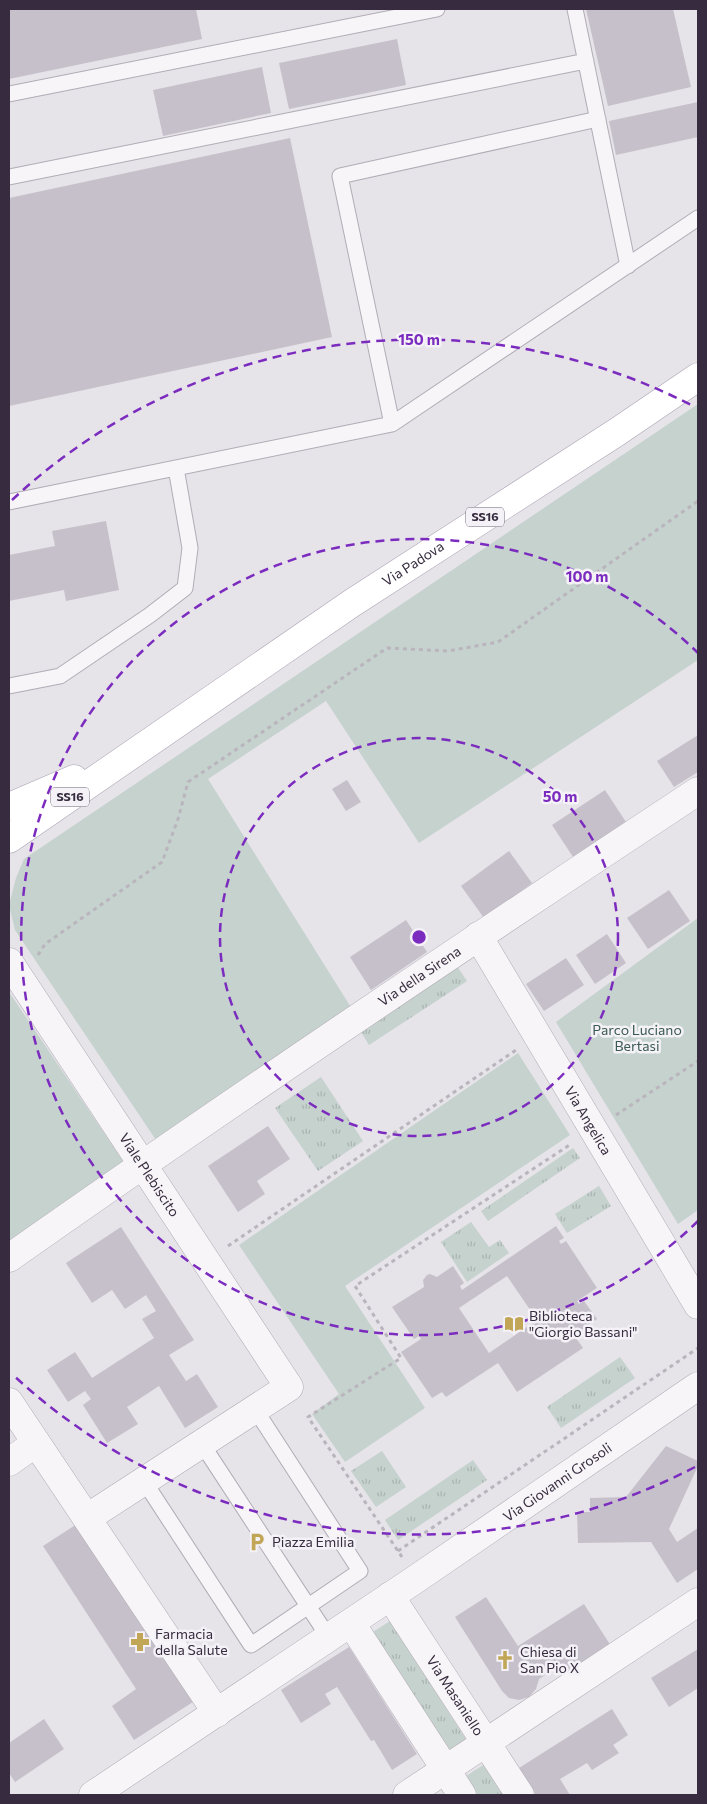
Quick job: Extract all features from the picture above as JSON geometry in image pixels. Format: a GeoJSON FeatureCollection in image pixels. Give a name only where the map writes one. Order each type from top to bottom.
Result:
{"type":"FeatureCollection","features":[{"type":"Feature","properties":{"kind":"main road","name":"Via Padova"},"geometry":{"type":"LineString","coordinates":[[9,840],[130,754],[352,603],[618,432],[698,377]]}},
{"type":"Feature","properties":{"kind":"main road","name":"Via Padova"},"geometry":{"type":"LineString","coordinates":[[9,807],[130,754]]}},
{"type":"Feature","properties":{"kind":"street","name":"Via della Sirena"},"geometry":{"type":"LineString","coordinates":[[9,1258],[142,1164],[478,936],[698,791]]}},
{"type":"Feature","properties":{"kind":"street","name":"Via Angelica"},"geometry":{"type":"LineString","coordinates":[[478,936],[698,1305]]}},
{"type":"Feature","properties":{"kind":"street","name":"Viale Plebiscito"},"geometry":{"type":"LineString","coordinates":[[15,971],[290,1387],[255,1409]]}},
{"type":"Feature","properties":{"kind":"street","name":"Via Giovanni Grosoli"},"geometry":{"type":"LineString","coordinates":[[416,1579],[698,1386]]}},
{"type":"Feature","properties":{"kind":"street"},"geometry":{"type":"LineString","coordinates":[[9,1402],[217,1713]]}},
{"type":"Feature","properties":{"kind":"street"},"geometry":{"type":"LineString","coordinates":[[87,1518],[255,1409]]}},
{"type":"Feature","properties":{"kind":"street"},"geometry":{"type":"LineString","coordinates":[[9,1462],[36,1443]]}},
{"type":"Feature","properties":{"kind":"street"},"geometry":{"type":"LineString","coordinates":[[93,1795],[416,1579]]}},
{"type":"Feature","properties":{"kind":"street","name":"Via Masaniello"},"geometry":{"type":"LineString","coordinates":[[390,1596],[477,1750],[520,1795]]}},
{"type":"Feature","properties":{"kind":"street"},"geometry":{"type":"LineString","coordinates":[[407,1795],[698,1602]]}},
{"type":"Feature","properties":{"kind":"street"},"geometry":{"type":"LineString","coordinates":[[340,1630],[446,1770],[462,1795]]}},
{"type":"Feature","properties":{"kind":"lane"},"geometry":{"type":"LineString","coordinates":[[9,94],[437,9]]}},
{"type":"Feature","properties":{"kind":"lane"},"geometry":{"type":"LineString","coordinates":[[575,9],[628,266]]}},
{"type":"Feature","properties":{"kind":"lane"},"geometry":{"type":"LineString","coordinates":[[9,177],[586,60]]}},
{"type":"Feature","properties":{"kind":"lane"},"geometry":{"type":"LineString","coordinates":[[392,424],[340,176],[598,119]]}},
{"type":"Feature","properties":{"kind":"lane"},"geometry":{"type":"LineString","coordinates":[[9,502],[392,424],[698,218]]}},
{"type":"Feature","properties":{"kind":"lane"},"geometry":{"type":"LineString","coordinates":[[9,686],[60,676],[150,615],[185,588],[190,548],[176,468]]}},
{"type":"Feature","properties":{"kind":"lane"},"geometry":{"type":"LineString","coordinates":[[144,1481],[251,1645],[360,1571],[255,1409]]}},
{"type":"Feature","properties":{"kind":"lane"},"geometry":{"type":"LineString","coordinates":[[202,1444],[308,1606],[340,1630]]}},
{"type":"Feature","properties":{"kind":"path"},"geometry":{"type":"LineString","coordinates":[[15,971],[45,944],[162,862],[178,819],[188,782],[387,648],[448,651],[498,642],[698,501]]}},
{"type":"Feature","properties":{"kind":"path"},"geometry":{"type":"LineString","coordinates":[[206,1261],[537,1035]]}},
{"type":"Feature","properties":{"kind":"path"},"geometry":{"type":"LineString","coordinates":[[416,1579],[308,1416],[401,1358],[355,1286],[698,1061]]}},
{"type":"Feature","properties":{"kind":"path"},"geometry":{"type":"LineString","coordinates":[[398,1551],[698,1348]]}},
{"type":"Feature","properties":{"kind":"green space"},"geometry":{"type":"Polygon","coordinates":[[[698,404],[698,660],[419,843],[326,701],[208,779],[352,1009],[158,1143],[15,930],[9,905],[16,878],[24,859],[698,404]]]}},
{"type":"Feature","properties":{"kind":"green space","name":"Parco Luciano Bertasi"},"geometry":{"type":"Polygon","coordinates":[[[698,918],[698,1210],[678,1224],[556,1022],[698,918]]]}},
{"type":"Feature","properties":{"kind":"green space"},"geometry":{"type":"Polygon","coordinates":[[[455,963],[467,981],[369,1045],[358,1027],[455,963]]]}},
{"type":"Feature","properties":{"kind":"green space"},"geometry":{"type":"Polygon","coordinates":[[[9,992],[127,1167],[9,1248],[9,992]]]}},
{"type":"Feature","properties":{"kind":"green space"},"geometry":{"type":"Polygon","coordinates":[[[518,1053],[570,1135],[345,1286],[425,1408],[345,1462],[312,1414],[339,1394],[239,1245],[518,1053]]]}},
{"type":"Feature","properties":{"kind":"green space"},"geometry":{"type":"Polygon","coordinates":[[[321,1077],[363,1141],[318,1171],[275,1108],[321,1077]]]}},
{"type":"Feature","properties":{"kind":"green space"},"geometry":{"type":"Polygon","coordinates":[[[573,1148],[580,1158],[488,1221],[481,1211],[573,1148]]]}},
{"type":"Feature","properties":{"kind":"green space"},"geometry":{"type":"Polygon","coordinates":[[[599,1186],[611,1206],[567,1233],[555,1214],[599,1186]]]}},
{"type":"Feature","properties":{"kind":"green space"},"geometry":{"type":"Polygon","coordinates":[[[471,1222],[489,1247],[500,1240],[509,1253],[467,1282],[441,1242],[471,1222]]]}},
{"type":"Feature","properties":{"kind":"green space"},"geometry":{"type":"Polygon","coordinates":[[[620,1357],[635,1378],[561,1428],[547,1407],[620,1357]]]}},
{"type":"Feature","properties":{"kind":"green space"},"geometry":{"type":"Polygon","coordinates":[[[382,1451],[406,1487],[376,1507],[351,1471],[382,1451]]]}},
{"type":"Feature","properties":{"kind":"green space"},"geometry":{"type":"Polygon","coordinates":[[[473,1460],[487,1480],[398,1540],[385,1520],[473,1460]]]}},
{"type":"Feature","properties":{"kind":"green space"},"geometry":{"type":"Polygon","coordinates":[[[390,1621],[467,1741],[448,1754],[370,1634],[390,1621]]]}},
{"type":"Feature","properties":{"kind":"green space"},"geometry":{"type":"Polygon","coordinates":[[[485,1764],[505,1795],[478,1795],[466,1776],[485,1764]]]}},
{"type":"Feature","properties":{"kind":"building"},"geometry":{"type":"Polygon","coordinates":[[[9,9],[196,9],[202,39],[9,79],[9,9]]]}},
{"type":"Feature","properties":{"kind":"building"},"geometry":{"type":"Polygon","coordinates":[[[586,9],[673,9],[691,87],[608,106],[586,9]]]}},
{"type":"Feature","properties":{"kind":"building"},"geometry":{"type":"Polygon","coordinates":[[[397,39],[406,85],[289,109],[279,63],[397,39]]]}},
{"type":"Feature","properties":{"kind":"building"},"geometry":{"type":"Polygon","coordinates":[[[262,67],[271,113],[163,136],[153,90],[262,67]]]}},
{"type":"Feature","properties":{"kind":"building"},"geometry":{"type":"Polygon","coordinates":[[[698,102],[698,137],[616,155],[609,121],[698,102]]]}},
{"type":"Feature","properties":{"kind":"building"},"geometry":{"type":"Polygon","coordinates":[[[290,138],[332,337],[9,406],[9,198],[290,138]]]}},
{"type":"Feature","properties":{"kind":"building"},"geometry":{"type":"Polygon","coordinates":[[[106,521],[119,590],[66,601],[64,590],[9,601],[9,555],[55,546],[52,531],[106,521]]]}},
{"type":"Feature","properties":{"kind":"building"},"geometry":{"type":"Polygon","coordinates":[[[698,735],[698,772],[674,787],[657,761],[698,735]]]}},
{"type":"Feature","properties":{"kind":"building"},"geometry":{"type":"Polygon","coordinates":[[[347,780],[361,802],[346,811],[332,789],[347,780]]]}},
{"type":"Feature","properties":{"kind":"building"},"geometry":{"type":"Polygon","coordinates":[[[605,790],[626,822],[573,857],[552,825],[605,790]]]}},
{"type":"Feature","properties":{"kind":"building"},"geometry":{"type":"Polygon","coordinates":[[[509,851],[532,883],[484,918],[461,886],[509,851]]]}},
{"type":"Feature","properties":{"kind":"building"},"geometry":{"type":"Polygon","coordinates":[[[669,890],[690,921],[648,949],[627,918],[669,890]]]}},
{"type":"Feature","properties":{"kind":"building"},"geometry":{"type":"Polygon","coordinates":[[[406,920],[427,952],[371,990],[350,957],[406,920]]]}},
{"type":"Feature","properties":{"kind":"building"},"geometry":{"type":"Polygon","coordinates":[[[607,934],[626,963],[595,984],[576,955],[607,934]]]}},
{"type":"Feature","properties":{"kind":"building"},"geometry":{"type":"Polygon","coordinates":[[[566,958],[584,985],[544,1011],[526,984],[566,958]]]}},
{"type":"Feature","properties":{"kind":"building"},"geometry":{"type":"Polygon","coordinates":[[[268,1126],[290,1159],[257,1181],[265,1194],[238,1212],[208,1166],[268,1126]]]}},
{"type":"Feature","properties":{"kind":"building"},"geometry":{"type":"Polygon","coordinates":[[[556,1226],[564,1238],[559,1241],[561,1244],[566,1241],[597,1288],[577,1301],[579,1304],[584,1301],[597,1319],[574,1335],[583,1348],[517,1392],[498,1363],[446,1397],[442,1392],[432,1398],[401,1352],[421,1339],[419,1336],[414,1339],[392,1307],[424,1287],[423,1280],[427,1275],[430,1274],[437,1277],[453,1266],[464,1283],[460,1286],[462,1290],[556,1226]],[[507,1276],[459,1308],[489,1353],[537,1320],[507,1276]]]}},
{"type":"Feature","properties":{"kind":"building"},"geometry":{"type":"Polygon","coordinates":[[[121,1227],[194,1340],[169,1355],[186,1381],[197,1374],[218,1407],[185,1428],[159,1386],[127,1407],[138,1424],[107,1443],[83,1405],[91,1399],[85,1391],[68,1402],[47,1370],[75,1352],[92,1378],[154,1338],[142,1319],[156,1311],[146,1295],[125,1309],[112,1290],[92,1303],[66,1263],[121,1227]]]}},
{"type":"Feature","properties":{"kind":"building"},"geometry":{"type":"Polygon","coordinates":[[[666,1446],[698,1461],[698,1466],[669,1529],[677,1542],[698,1528],[698,1569],[677,1583],[651,1542],[578,1543],[577,1512],[590,1512],[590,1498],[626,1497],[666,1446]]]}},
{"type":"Feature","properties":{"kind":"building"},"geometry":{"type":"Polygon","coordinates":[[[80,1522],[196,1700],[134,1740],[112,1706],[136,1689],[43,1546],[80,1522]]]}},
{"type":"Feature","properties":{"kind":"building"},"geometry":{"type":"Polygon","coordinates":[[[486,1597],[518,1646],[584,1604],[611,1646],[562,1677],[556,1668],[539,1679],[536,1689],[529,1697],[519,1700],[509,1698],[502,1691],[455,1617],[486,1597]]]}},
{"type":"Feature","properties":{"kind":"building"},"geometry":{"type":"Polygon","coordinates":[[[349,1647],[417,1754],[392,1770],[374,1740],[371,1741],[337,1687],[325,1694],[331,1704],[301,1723],[281,1690],[349,1647]]]}},
{"type":"Feature","properties":{"kind":"building"},"geometry":{"type":"Polygon","coordinates":[[[698,1649],[698,1688],[669,1707],[651,1678],[698,1649]]]}},
{"type":"Feature","properties":{"kind":"building"},"geometry":{"type":"Polygon","coordinates":[[[612,1709],[628,1735],[613,1745],[619,1753],[592,1770],[587,1763],[560,1779],[570,1795],[536,1795],[519,1768],[612,1709]]]}},
{"type":"Feature","properties":{"kind":"building"},"geometry":{"type":"Polygon","coordinates":[[[44,1719],[64,1749],[15,1782],[9,1773],[9,1743],[44,1719]]]}},
{"type":"Feature","properties":{"kind":"place","name":"Biblioteca \"Giorgio Bassani\""},"geometry":{"type":"Point","coordinates":[514,1324]}},
{"type":"Feature","properties":{"kind":"place","name":"Piazza Emilia"},"geometry":{"type":"Point","coordinates":[257,1542]}},
{"type":"Feature","properties":{"kind":"place","name":"Farmacia della Salute"},"geometry":{"type":"Point","coordinates":[140,1642]}},
{"type":"Feature","properties":{"kind":"place","name":"Chiesa di San Pio X"},"geometry":{"type":"Point","coordinates":[505,1660]}}]}
